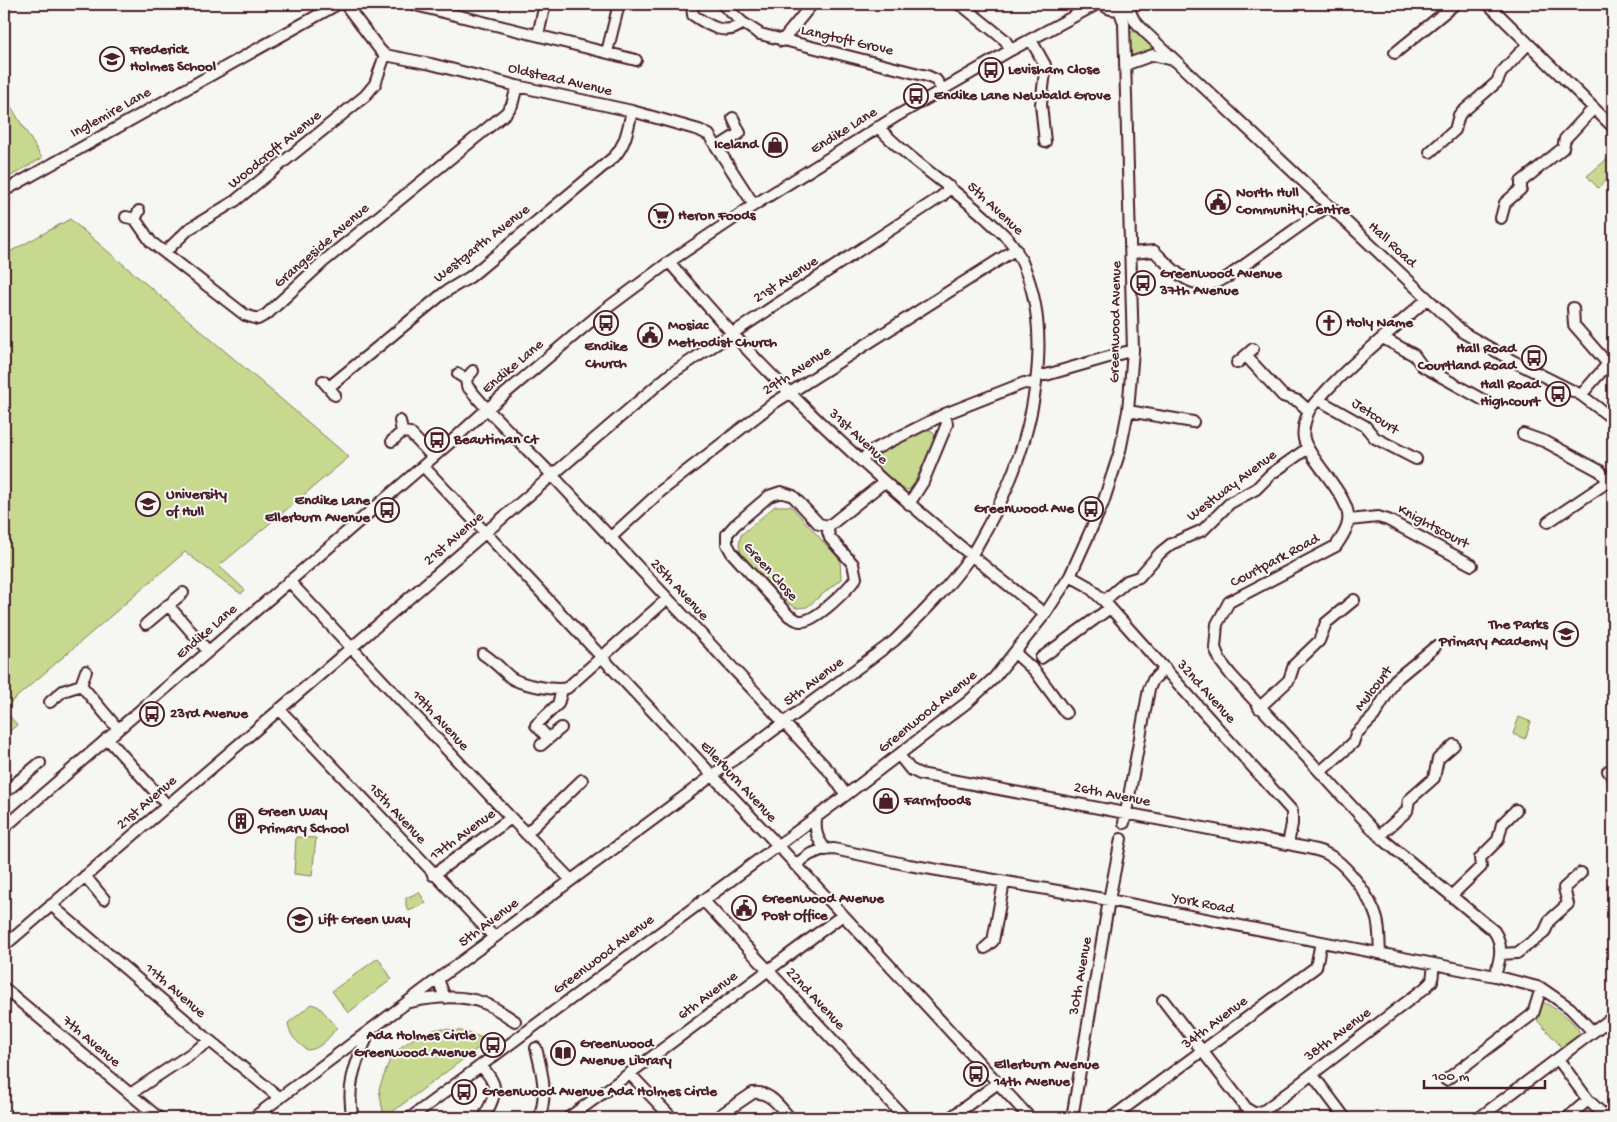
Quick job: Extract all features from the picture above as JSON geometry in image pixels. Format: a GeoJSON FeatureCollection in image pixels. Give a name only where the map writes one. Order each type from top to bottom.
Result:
{"type":"FeatureCollection","features":[{"type":"Feature","properties":{"kind":"street","name":"Inglemire Lane"},"geometry":{"type":"LineString","coordinates":[[4,190],[338,4]]}},
{"type":"Feature","properties":{"kind":"street"},"geometry":{"type":"LineString","coordinates":[[345,4],[380,50],[386,55]]}},
{"type":"Feature","properties":{"kind":"street"},"geometry":{"type":"LineString","coordinates":[[414,4],[636,60]]}},
{"type":"Feature","properties":{"kind":"street"},"geometry":{"type":"LineString","coordinates":[[538,35],[545,4]]}},
{"type":"Feature","properties":{"kind":"street"},"geometry":{"type":"LineString","coordinates":[[607,52],[619,4]]}},
{"type":"Feature","properties":{"kind":"street"},"geometry":{"type":"LineString","coordinates":[[692,4],[694,15],[706,24],[728,30],[743,23]]}},
{"type":"Feature","properties":{"kind":"street","name":"Langtoft Grove"},"geometry":{"type":"LineString","coordinates":[[722,4],[743,23],[760,34],[928,76],[936,80],[942,89]]}},
{"type":"Feature","properties":{"kind":"street"},"geometry":{"type":"LineString","coordinates":[[782,41],[812,4]]}},
{"type":"Feature","properties":{"kind":"street"},"geometry":{"type":"LineString","coordinates":[[958,4],[1005,40],[1011,50]]}},
{"type":"Feature","properties":{"kind":"street","name":"Endike Lane"},"geometry":{"type":"LineString","coordinates":[[6,822],[107,738],[603,311],[669,262],[754,205],[878,127],[1011,50],[1097,4]]}},
{"type":"Feature","properties":{"kind":"street"},"geometry":{"type":"LineString","coordinates":[[1103,4],[1112,10],[1124,6]]}},
{"type":"Feature","properties":{"kind":"street"},"geometry":{"type":"LineString","coordinates":[[1395,53],[1455,4]]}},
{"type":"Feature","properties":{"kind":"street"},"geometry":{"type":"LineString","coordinates":[[1488,4],[1613,127]]}},
{"type":"Feature","properties":{"kind":"street","name":"Hall Road"},"geometry":{"type":"LineString","coordinates":[[1124,6],[1134,20],[1174,60],[1464,333],[1513,361],[1581,395],[1613,419]]}},
{"type":"Feature","properties":{"kind":"street","name":"Greenwood Avenue"},"geometry":{"type":"LineString","coordinates":[[410,1118],[970,701],[994,678],[1015,653],[1045,614],[1070,576],[1103,503],[1120,451],[1128,411],[1133,350],[1132,253],[1124,6]]}},
{"type":"Feature","properties":{"kind":"street"},"geometry":{"type":"LineString","coordinates":[[1031,40],[1045,65],[1041,104],[1045,142]]}},
{"type":"Feature","properties":{"kind":"street"},"geometry":{"type":"LineString","coordinates":[[1430,152],[1455,130],[1459,115],[1497,82],[1501,73],[1528,44]]}},
{"type":"Feature","properties":{"kind":"street","name":"Oldstead Avenue"},"geometry":{"type":"LineString","coordinates":[[386,55],[632,111],[699,130],[709,135],[718,147],[754,205]]}},
{"type":"Feature","properties":{"kind":"street","name":"Woodcroft Avenue"},"geometry":{"type":"LineString","coordinates":[[165,252],[190,229],[235,201],[365,96],[375,84],[386,55]]}},
{"type":"Feature","properties":{"kind":"street"},"geometry":{"type":"LineString","coordinates":[[1125,65],[1153,55],[1174,60]]}},
{"type":"Feature","properties":{"kind":"street","name":"Grangeside Avenue"},"geometry":{"type":"LineString","coordinates":[[133,216],[152,242],[245,315],[258,319],[267,314],[323,262],[506,113],[512,105],[517,86]]}},
{"type":"Feature","properties":{"kind":"street"},"geometry":{"type":"LineString","coordinates":[[1501,218],[1505,203],[1521,189],[1521,182],[1563,148],[1565,139],[1594,108]]}},
{"type":"Feature","properties":{"kind":"street","name":"Westgarth Avenue"},"geometry":{"type":"LineString","coordinates":[[329,387],[445,292],[470,277],[614,157],[624,142],[632,111]]}},
{"type":"Feature","properties":{"kind":"street"},"geometry":{"type":"LineString","coordinates":[[718,147],[740,133],[733,118]]}},
{"type":"Feature","properties":{"kind":"street","name":"5th Avenue"},"geometry":{"type":"LineString","coordinates":[[253,1118],[894,641],[937,598],[971,556],[997,509],[1018,458],[1030,417],[1036,379],[1038,324],[1029,282],[1016,249],[981,213],[898,148],[878,127]]}},
{"type":"Feature","properties":{"kind":"street","name":"21st Avenue"},"geometry":{"type":"LineString","coordinates":[[4,946],[669,375],[942,196],[950,187]]}},
{"type":"Feature","properties":{"kind":"street"},"geometry":{"type":"LineString","coordinates":[[1132,253],[1154,252],[1181,277],[1198,284],[1212,284],[1229,276],[1328,206]]}},
{"type":"Feature","properties":{"kind":"street","name":"29th Avenue"},"geometry":{"type":"LineString","coordinates":[[610,538],[661,491],[789,393],[1016,249]]}},
{"type":"Feature","properties":{"kind":"street","name":"31st Avenue"},"geometry":{"type":"LineString","coordinates":[[669,262],[732,333],[789,393],[884,482],[971,556],[1045,614]]}},
{"type":"Feature","properties":{"kind":"street"},"geometry":{"type":"LineString","coordinates":[[1349,520],[1346,506],[1308,448],[1304,438],[1303,430],[1309,410],[1365,352],[1427,299]]}},
{"type":"Feature","properties":{"kind":"street"},"geometry":{"type":"LineString","coordinates":[[1573,308],[1574,325],[1611,361],[1581,395]]}},
{"type":"Feature","properties":{"kind":"street"},"geometry":{"type":"LineString","coordinates":[[1383,338],[1414,355],[1422,366],[1485,401]]}},
{"type":"Feature","properties":{"kind":"street"},"geometry":{"type":"LineString","coordinates":[[862,461],[869,452],[944,414],[1046,374],[1133,350]]}},
{"type":"Feature","properties":{"kind":"street"},"geometry":{"type":"LineString","coordinates":[[1237,363],[1249,353],[1283,396],[1298,401],[1309,410]]}},
{"type":"Feature","properties":{"kind":"street","name":"25th Avenue"},"geometry":{"type":"LineString","coordinates":[[466,375],[467,386],[487,409],[552,475],[783,724],[830,772],[846,794]]}},
{"type":"Feature","properties":{"kind":"street","name":"Jetcourt"},"geometry":{"type":"LineString","coordinates":[[1319,400],[1365,426],[1375,438],[1416,459]]}},
{"type":"Feature","properties":{"kind":"street"},"geometry":{"type":"LineString","coordinates":[[1128,411],[1193,422]]}},
{"type":"Feature","properties":{"kind":"street"},"geometry":{"type":"LineString","coordinates":[[909,504],[923,482],[947,424],[944,414]]}},
{"type":"Feature","properties":{"kind":"street"},"geometry":{"type":"LineString","coordinates":[[400,421],[402,432]]}},
{"type":"Feature","properties":{"kind":"street"},"geometry":{"type":"LineString","coordinates":[[392,441],[402,432],[410,433],[433,458]]}},
{"type":"Feature","properties":{"kind":"street"},"geometry":{"type":"LineString","coordinates":[[1523,434],[1546,442],[1600,471],[1611,480],[1548,522]]}},
{"type":"Feature","properties":{"kind":"street","name":"Westway Avenue"},"geometry":{"type":"LineString","coordinates":[[1107,604],[1127,582],[1139,577],[1160,553],[1171,544],[1203,530],[1230,503],[1256,489],[1271,474],[1308,448]]}},
{"type":"Feature","properties":{"kind":"street","name":"Ellerburn Avenue"},"geometry":{"type":"LineString","coordinates":[[423,466],[1030,1118]]}},
{"type":"Feature","properties":{"kind":"street"},"geometry":{"type":"LineString","coordinates":[[829,526],[884,482]]}},
{"type":"Feature","properties":{"kind":"street","name":"Green Close"},"geometry":{"type":"LineString","coordinates":[[781,492],[793,496],[818,524],[829,526],[830,538],[853,564],[856,578],[848,590],[811,619],[800,621],[789,616],[732,553],[726,540],[727,534],[741,520],[769,496],[781,492]]}},
{"type":"Feature","properties":{"kind":"street","name":"Knightscourt"},"geometry":{"type":"LineString","coordinates":[[1349,520],[1378,517],[1388,520],[1472,565]]}},
{"type":"Feature","properties":{"kind":"street","name":"Courtpark Road"},"geometry":{"type":"LineString","coordinates":[[1349,520],[1346,531],[1336,546],[1229,602],[1217,624],[1215,648],[1221,662],[1259,708],[1378,836],[1494,931],[1500,940],[1500,954],[1496,976]]}},
{"type":"Feature","properties":{"kind":"street","name":"32nd Avenue"},"geometry":{"type":"LineString","coordinates":[[1070,576],[1088,586],[1107,604],[1292,811],[1292,824],[1288,844]]}},
{"type":"Feature","properties":{"kind":"street","name":"19th Avenue"},"geometry":{"type":"LineString","coordinates":[[289,581],[510,818],[571,880]]}},
{"type":"Feature","properties":{"kind":"street"},"geometry":{"type":"LineString","coordinates":[[146,624],[183,593]]}},
{"type":"Feature","properties":{"kind":"street"},"geometry":{"type":"LineString","coordinates":[[483,654],[494,661],[515,680],[562,690],[574,683],[668,599]]}},
{"type":"Feature","properties":{"kind":"street"},"geometry":{"type":"LineString","coordinates":[[1259,708],[1289,680],[1294,665],[1319,642],[1326,623],[1354,600]]}},
{"type":"Feature","properties":{"kind":"street"},"geometry":{"type":"LineString","coordinates":[[1043,653],[1107,604]]}},
{"type":"Feature","properties":{"kind":"street"},"geometry":{"type":"LineString","coordinates":[[168,605],[208,651]]}},
{"type":"Feature","properties":{"kind":"street","name":"Mulcourt"},"geometry":{"type":"LineString","coordinates":[[1320,772],[1352,743],[1356,734],[1374,716],[1395,680],[1434,648]]}},
{"type":"Feature","properties":{"kind":"street"},"geometry":{"type":"LineString","coordinates":[[1015,653],[1035,671],[1066,713]]}},
{"type":"Feature","properties":{"kind":"street"},"geometry":{"type":"LineString","coordinates":[[1125,818],[1149,689],[1153,680],[1165,668]]}},
{"type":"Feature","properties":{"kind":"street"},"geometry":{"type":"LineString","coordinates":[[81,685],[86,671]]}},
{"type":"Feature","properties":{"kind":"street"},"geometry":{"type":"LineString","coordinates":[[81,685],[118,728]]}},
{"type":"Feature","properties":{"kind":"street"},"geometry":{"type":"LineString","coordinates":[[50,702],[63,691],[81,685]]}},
{"type":"Feature","properties":{"kind":"street"},"geometry":{"type":"LineString","coordinates":[[561,728],[545,742],[536,724],[558,704],[562,690]]}},
{"type":"Feature","properties":{"kind":"street","name":"15th Avenue"},"geometry":{"type":"LineString","coordinates":[[279,709],[494,938]]}},
{"type":"Feature","properties":{"kind":"street"},"geometry":{"type":"LineString","coordinates":[[107,738],[167,805]]}},
{"type":"Feature","properties":{"kind":"street"},"geometry":{"type":"LineString","coordinates":[[1378,836],[1407,811],[1408,800],[1434,778],[1438,759],[1454,745]]}},
{"type":"Feature","properties":{"kind":"street","name":"26th Avenue"},"geometry":{"type":"LineString","coordinates":[[899,755],[910,769],[920,774],[1125,818],[1288,844],[1326,853],[1344,867],[1358,883],[1372,904],[1377,921],[1380,954]]}},
{"type":"Feature","properties":{"kind":"street"},"geometry":{"type":"LineString","coordinates":[[4,793],[40,763]]}},
{"type":"Feature","properties":{"kind":"street"},"geometry":{"type":"LineString","coordinates":[[526,834],[582,780]]}},
{"type":"Feature","properties":{"kind":"street"},"geometry":{"type":"LineString","coordinates":[[1451,896],[1481,867],[1480,858],[1498,840],[1502,824],[1516,810]]}},
{"type":"Feature","properties":{"kind":"street"},"geometry":{"type":"LineString","coordinates":[[816,817],[817,838],[826,850]]}},
{"type":"Feature","properties":{"kind":"street","name":"17th Avenue"},"geometry":{"type":"LineString","coordinates":[[433,875],[510,818]]}},
{"type":"Feature","properties":{"kind":"street","name":"30th Avenue"},"geometry":{"type":"LineString","coordinates":[[1072,1118],[1121,839]]}},
{"type":"Feature","properties":{"kind":"street","name":"York Road"},"geometry":{"type":"LineString","coordinates":[[795,865],[809,855],[821,850],[834,849],[909,865],[1109,900],[1496,976],[1541,988],[1570,1008],[1593,1032]]}},
{"type":"Feature","properties":{"kind":"street"},"geometry":{"type":"LineString","coordinates":[[1500,954],[1517,953],[1544,933],[1550,920],[1568,904],[1564,888],[1581,873]]}},
{"type":"Feature","properties":{"kind":"street"},"geometry":{"type":"LineString","coordinates":[[85,876],[104,899]]}},
{"type":"Feature","properties":{"kind":"street"},"geometry":{"type":"LineString","coordinates":[[985,948],[993,941],[1004,882]]}},
{"type":"Feature","properties":{"kind":"street","name":"22nd Avenue"},"geometry":{"type":"LineString","coordinates":[[703,900],[905,1118]]}},
{"type":"Feature","properties":{"kind":"street","name":"11th Avenue"},"geometry":{"type":"LineString","coordinates":[[51,905],[210,1041],[280,1098]]}},
{"type":"Feature","properties":{"kind":"street","name":"6th Avenue"},"geometry":{"type":"LineString","coordinates":[[568,1118],[843,915]]}},
{"type":"Feature","properties":{"kind":"street","name":"34th Avenue"},"geometry":{"type":"LineString","coordinates":[[1111,1118],[1316,967],[1321,942]]}},
{"type":"Feature","properties":{"kind":"street","name":"38th Avenue"},"geometry":{"type":"LineString","coordinates":[[1204,1051],[1247,1109],[1255,1114],[1265,1110],[1425,988],[1432,981],[1434,964]]}},
{"type":"Feature","properties":{"kind":"street"},"geometry":{"type":"LineString","coordinates":[[438,979],[445,998]]}},
{"type":"Feature","properties":{"kind":"street","name":"7th Avenue"},"geometry":{"type":"LineString","coordinates":[[4,988],[159,1118]]}},
{"type":"Feature","properties":{"kind":"street"},"geometry":{"type":"LineString","coordinates":[[1446,1080],[1533,1014],[1541,988]]}},
{"type":"Feature","properties":{"kind":"street"},"geometry":{"type":"LineString","coordinates":[[404,1004],[422,999],[468,999],[485,1003],[515,1021]]}},
{"type":"Feature","properties":{"kind":"street"},"geometry":{"type":"LineString","coordinates":[[1164,1000],[1204,1051]]}},
{"type":"Feature","properties":{"kind":"street"},"geometry":{"type":"LineString","coordinates":[[1479,1118],[1613,1017]]}},
{"type":"Feature","properties":{"kind":"street"},"geometry":{"type":"LineString","coordinates":[[353,1118],[350,1105],[350,1087],[353,1070],[366,1040],[364,1035]]}},
{"type":"Feature","properties":{"kind":"street"},"geometry":{"type":"LineString","coordinates":[[130,1094],[210,1041]]}},
{"type":"Feature","properties":{"kind":"street"},"geometry":{"type":"LineString","coordinates":[[536,1048],[544,1078],[542,1111],[539,1118]]}},
{"type":"Feature","properties":{"kind":"street"},"geometry":{"type":"LineString","coordinates":[[336,1057],[353,1070]]}},
{"type":"Feature","properties":{"kind":"street"},"geometry":{"type":"LineString","coordinates":[[1558,1058],[1588,1100],[1607,1118]]}},
{"type":"Feature","properties":{"kind":"street"},"geometry":{"type":"LineString","coordinates":[[481,1066],[491,1076],[496,1088],[494,1100],[486,1113]]}},
{"type":"Feature","properties":{"kind":"street"},"geometry":{"type":"LineString","coordinates":[[630,1074],[672,1118]]}},
{"type":"Feature","properties":{"kind":"street"},"geometry":{"type":"LineString","coordinates":[[1312,1074],[1345,1118]]}},
{"type":"Feature","properties":{"kind":"street"},"geometry":{"type":"LineString","coordinates":[[950,1118],[998,1083]]}},
{"type":"Feature","properties":{"kind":"street"},"geometry":{"type":"LineString","coordinates":[[716,1118],[753,1093],[759,1092],[769,1096],[790,1118]]}},
{"type":"Feature","properties":{"kind":"street"},"geometry":{"type":"LineString","coordinates":[[1567,1118],[1588,1100]]}},
{"type":"Feature","properties":{"kind":"green space"},"geometry":{"type":"Polygon","coordinates":[[[1133,31],[1145,36],[1164,53],[1135,57],[1132,55],[1129,44],[1130,34],[1133,31]]]}},
{"type":"Feature","properties":{"kind":"green space"},"geometry":{"type":"Polygon","coordinates":[[[4,95],[42,158],[4,180],[4,95]]]}},
{"type":"Feature","properties":{"kind":"green space"},"geometry":{"type":"Polygon","coordinates":[[[1607,159],[1613,166],[1613,174],[1598,188],[1587,176],[1607,159]]]}},
{"type":"Feature","properties":{"kind":"green space","name":"University of Hull"},"geometry":{"type":"Polygon","coordinates":[[[70,219],[349,457],[219,566],[245,590],[241,594],[185,552],[4,708],[4,255],[70,219]]]}},
{"type":"Feature","properties":{"kind":"green space"},"geometry":{"type":"Polygon","coordinates":[[[925,429],[932,431],[937,440],[935,440],[929,457],[927,457],[916,482],[910,489],[901,488],[872,459],[887,449],[887,447],[925,429]]]}},
{"type":"Feature","properties":{"kind":"green space"},"geometry":{"type":"Polygon","coordinates":[[[775,506],[791,506],[840,560],[841,579],[807,607],[796,608],[788,603],[741,554],[739,545],[741,535],[775,506]]]}},
{"type":"Feature","properties":{"kind":"green space"},"geometry":{"type":"Polygon","coordinates":[[[4,709],[17,725],[4,736],[4,709]]]}},
{"type":"Feature","properties":{"kind":"green space"},"geometry":{"type":"Polygon","coordinates":[[[1519,717],[1531,722],[1525,739],[1513,734],[1519,717]]]}},
{"type":"Feature","properties":{"kind":"green space"},"geometry":{"type":"Polygon","coordinates":[[[296,837],[316,838],[312,876],[294,874],[296,837]]]}},
{"type":"Feature","properties":{"kind":"green space"},"geometry":{"type":"Polygon","coordinates":[[[419,892],[426,903],[409,911],[406,906],[406,898],[419,892]]]}},
{"type":"Feature","properties":{"kind":"green space"},"geometry":{"type":"Polygon","coordinates":[[[378,958],[392,979],[348,1013],[332,991],[378,958]]]}},
{"type":"Feature","properties":{"kind":"green space"},"geometry":{"type":"Polygon","coordinates":[[[1543,1002],[1559,1011],[1578,1029],[1580,1034],[1577,1040],[1563,1051],[1535,1018],[1539,1005],[1543,1002]]]}},
{"type":"Feature","properties":{"kind":"green space"},"geometry":{"type":"Polygon","coordinates":[[[312,1004],[319,1007],[337,1027],[328,1039],[316,1048],[307,1050],[292,1035],[288,1023],[312,1004]]]}},
{"type":"Feature","properties":{"kind":"green space"},"geometry":{"type":"Polygon","coordinates":[[[437,1029],[464,1032],[488,1041],[384,1118],[379,1089],[390,1059],[401,1047],[417,1036],[437,1029]]]}},
{"type":"Feature","properties":{"kind":"place","name":"Frederick Holmes School"},"geometry":{"type":"Point","coordinates":[112,59]}},
{"type":"Feature","properties":{"kind":"place","name":"Levisham Close"},"geometry":{"type":"Point","coordinates":[991,70]}},
{"type":"Feature","properties":{"kind":"place","name":"Endike Lane Newbald Grove"},"geometry":{"type":"Point","coordinates":[916,96]}},
{"type":"Feature","properties":{"kind":"place","name":"Iceland"},"geometry":{"type":"Point","coordinates":[775,145]}},
{"type":"Feature","properties":{"kind":"place","name":"North Hull Community Centre"},"geometry":{"type":"Point","coordinates":[1218,202]}},
{"type":"Feature","properties":{"kind":"place","name":"Heron Foods"},"geometry":{"type":"Point","coordinates":[661,216]}},
{"type":"Feature","properties":{"kind":"place","name":"Greenwood Avenue 37th Avenue"},"geometry":{"type":"Point","coordinates":[1143,283]}},
{"type":"Feature","properties":{"kind":"place","name":"Endike Church"},"geometry":{"type":"Point","coordinates":[606,323]}},
{"type":"Feature","properties":{"kind":"place","name":"Holy Name"},"geometry":{"type":"Point","coordinates":[1329,323]}},
{"type":"Feature","properties":{"kind":"place","name":"Mosiac Methodist Church"},"geometry":{"type":"Point","coordinates":[650,335]}},
{"type":"Feature","properties":{"kind":"place","name":"Hall Road Courtland Road"},"geometry":{"type":"Point","coordinates":[1534,358]}},
{"type":"Feature","properties":{"kind":"place","name":"Hall Road Highcourt"},"geometry":{"type":"Point","coordinates":[1558,394]}},
{"type":"Feature","properties":{"kind":"place","name":"Beautiman Ct"},"geometry":{"type":"Point","coordinates":[437,440]}},
{"type":"Feature","properties":{"kind":"place","name":"University of Hull"},"geometry":{"type":"Point","coordinates":[148,504]}},
{"type":"Feature","properties":{"kind":"place","name":"Greenwood Ave"},"geometry":{"type":"Point","coordinates":[1091,509]}},
{"type":"Feature","properties":{"kind":"place","name":"Endike Lane Ellerburn Avenue"},"geometry":{"type":"Point","coordinates":[387,510]}},
{"type":"Feature","properties":{"kind":"place","name":"The Parks Primary Academy"},"geometry":{"type":"Point","coordinates":[1566,634]}},
{"type":"Feature","properties":{"kind":"place","name":"23rd Avenue"},"geometry":{"type":"Point","coordinates":[152,714]}},
{"type":"Feature","properties":{"kind":"place","name":"Farmfoods"},"geometry":{"type":"Point","coordinates":[886,801]}},
{"type":"Feature","properties":{"kind":"place","name":"Green Way Primary School"},"geometry":{"type":"Point","coordinates":[241,821]}},
{"type":"Feature","properties":{"kind":"place","name":"Greenwood Avenue Post Office"},"geometry":{"type":"Point","coordinates":[744,908]}},
{"type":"Feature","properties":{"kind":"place","name":"Lift Green Way"},"geometry":{"type":"Point","coordinates":[300,920]}},
{"type":"Feature","properties":{"kind":"place","name":"Ada Holmes Circle Greenwood Avenue"},"geometry":{"type":"Point","coordinates":[493,1045]}},
{"type":"Feature","properties":{"kind":"place","name":"Greenwood Avenue Library"},"geometry":{"type":"Point","coordinates":[563,1053]}},
{"type":"Feature","properties":{"kind":"place","name":"Ellerburn Avenue 14th Avenue"},"geometry":{"type":"Point","coordinates":[976,1074]}},
{"type":"Feature","properties":{"kind":"place","name":"Greenwood Avenue Ada Holmes Circle"},"geometry":{"type":"Point","coordinates":[464,1092]}}]}
